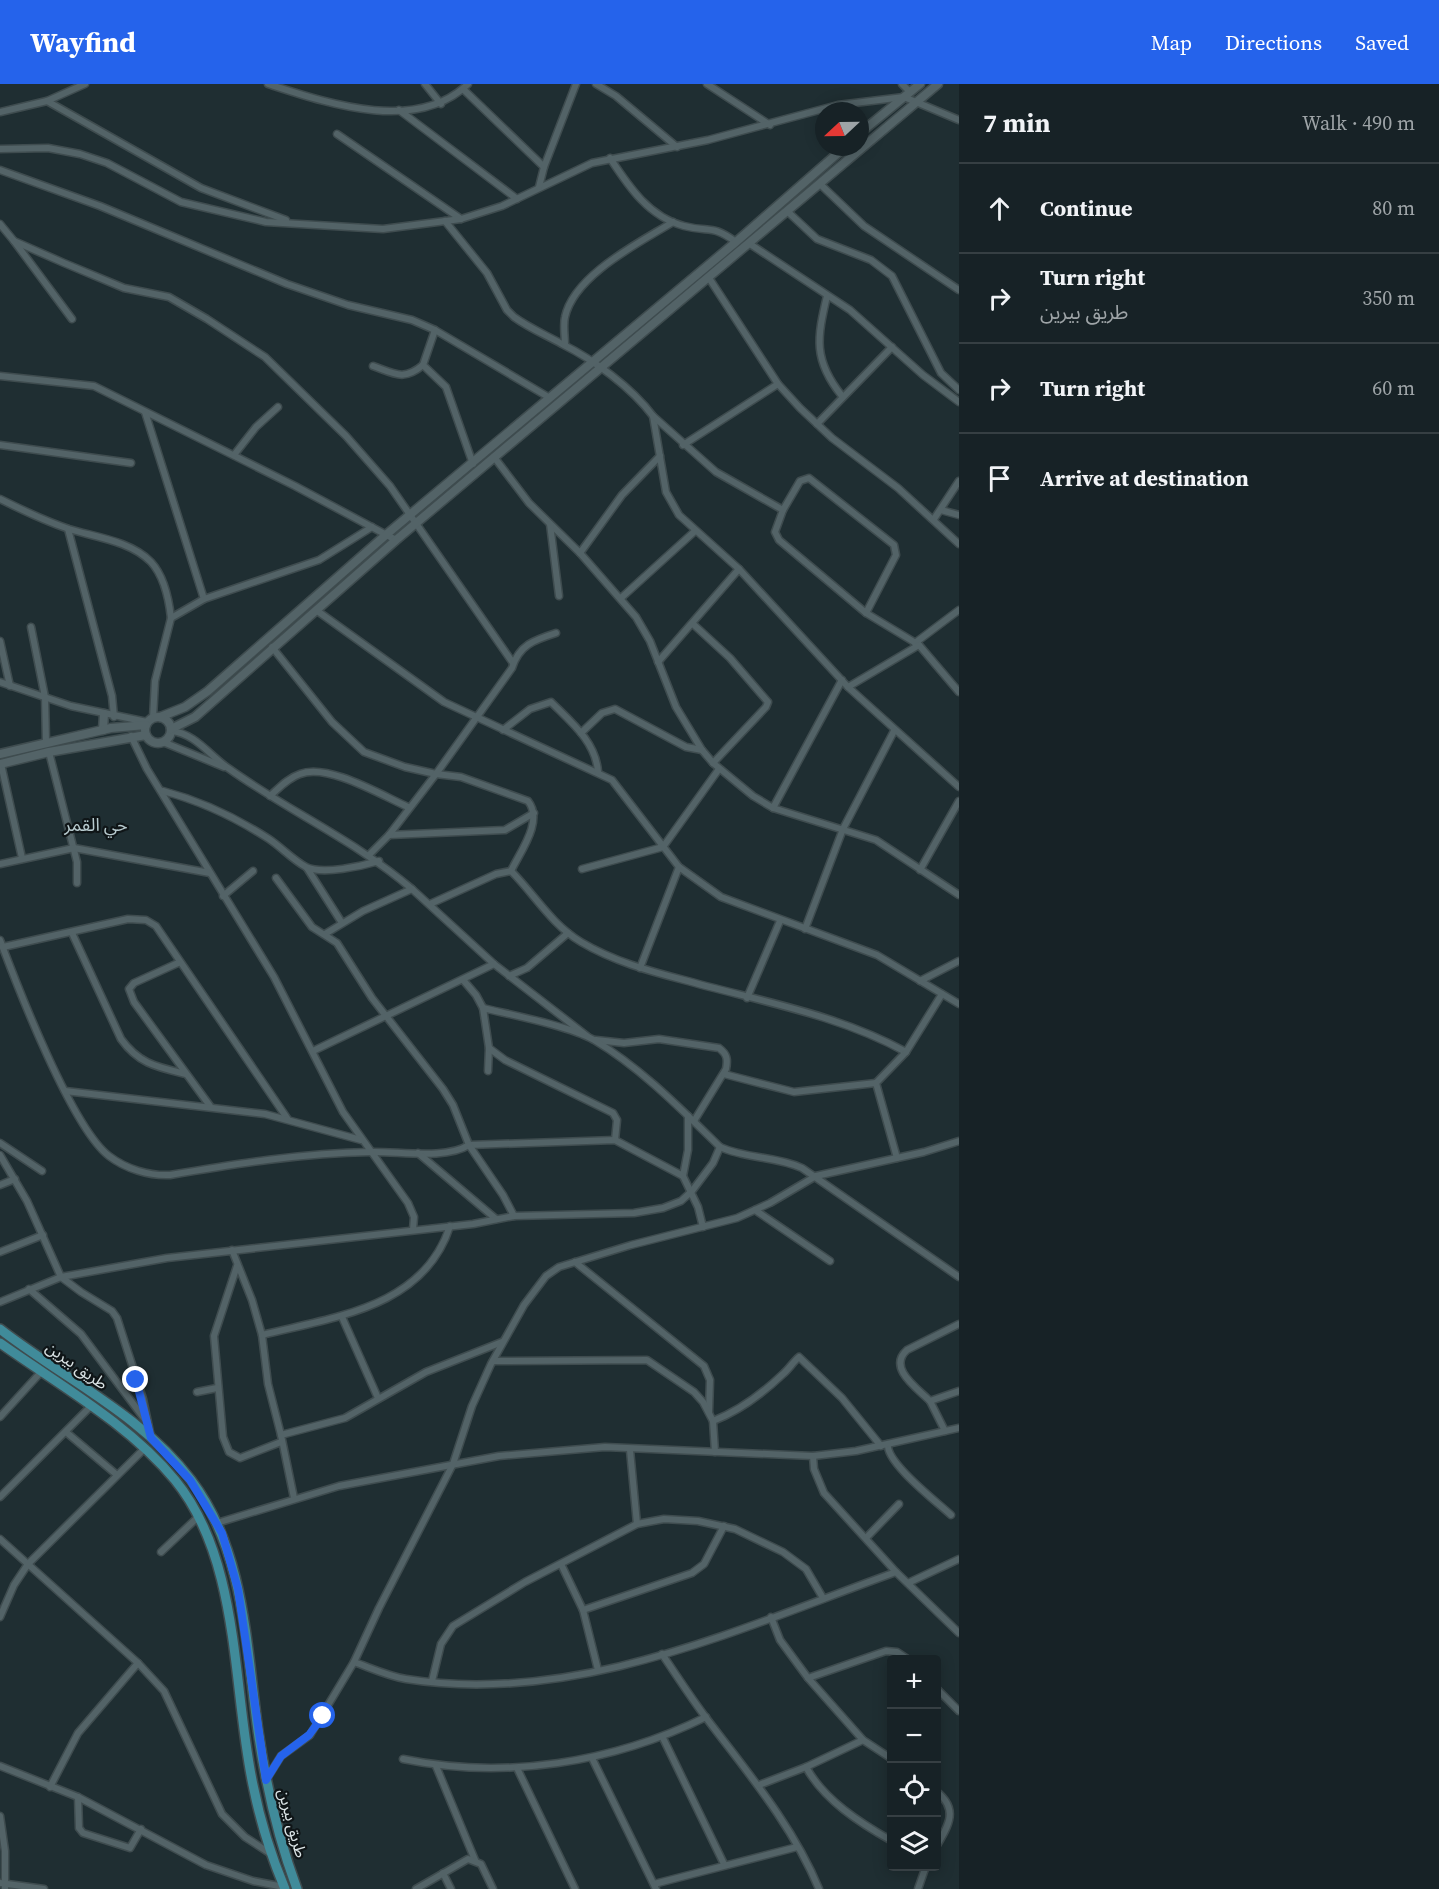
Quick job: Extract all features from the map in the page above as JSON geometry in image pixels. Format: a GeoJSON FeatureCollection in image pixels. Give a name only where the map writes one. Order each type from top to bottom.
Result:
{"type":"FeatureCollection","features":[{"type":"Feature","properties":{"kind":"main road","name":"طريق بيرين"},"geometry":{"type":"LineString","coordinates":[[0,1329],[151,1438],[190,1480],[217,1523],[238,1589],[266,1780],[297,1889]]}},
{"type":"Feature","properties":{"kind":"main road","name":"طريق بيرين"},"geometry":{"type":"LineString","coordinates":[[0,1343],[91,1406],[145,1448],[175,1480],[198,1517],[210,1541],[222,1583],[253,1784],[272,1854],[285,1888]]}},
{"type":"Feature","properties":{"kind":"street"},"geometry":{"type":"LineString","coordinates":[[0,112],[47,101],[85,84]]}},
{"type":"Feature","properties":{"kind":"street"},"geometry":{"type":"LineString","coordinates":[[268,84],[328,104],[399,110],[441,104],[466,86],[544,167]]}},
{"type":"Feature","properties":{"kind":"street"},"geometry":{"type":"LineString","coordinates":[[425,84],[441,104]]}},
{"type":"Feature","properties":{"kind":"street"},"geometry":{"type":"LineString","coordinates":[[539,187],[544,167],[576,84]]}},
{"type":"Feature","properties":{"kind":"street"},"geometry":{"type":"LineString","coordinates":[[596,84],[616,96],[677,147]]}},
{"type":"Feature","properties":{"kind":"street"},"geometry":{"type":"LineString","coordinates":[[707,84],[770,125]]}},
{"type":"Feature","properties":{"kind":"street"},"geometry":{"type":"LineString","coordinates":[[902,84],[907,95],[915,103],[959,120]]}},
{"type":"Feature","properties":{"kind":"street"},"geometry":{"type":"LineString","coordinates":[[869,126],[920,84]]}},
{"type":"Feature","properties":{"kind":"street"},"geometry":{"type":"LineString","coordinates":[[0,754],[46,742],[152,721],[184,707],[208,691],[387,534],[411,520],[494,457],[938,84]]}},
{"type":"Feature","properties":{"kind":"street"},"geometry":{"type":"LineString","coordinates":[[0,149],[48,148],[80,154],[107,163],[181,202],[266,222],[383,229],[461,219],[517,199],[586,165],[610,158],[677,147],[770,125],[838,105],[907,95]]}},
{"type":"Feature","properties":{"kind":"street"},"geometry":{"type":"LineString","coordinates":[[47,101],[201,188],[292,223]]}},
{"type":"Feature","properties":{"kind":"street"},"geometry":{"type":"LineString","coordinates":[[399,110],[517,199]]}},
{"type":"Feature","properties":{"kind":"street"},"geometry":{"type":"LineString","coordinates":[[337,134],[461,219]]}},
{"type":"Feature","properties":{"kind":"street"},"geometry":{"type":"LineString","coordinates":[[163,742],[171,730],[195,717],[396,540],[411,520],[473,464],[835,156]]}},
{"type":"Feature","properties":{"kind":"street"},"geometry":{"type":"LineString","coordinates":[[610,158],[636,195],[673,222],[692,227],[715,228],[736,242]]}},
{"type":"Feature","properties":{"kind":"street"},"geometry":{"type":"LineString","coordinates":[[0,170],[100,206],[287,284],[348,305],[412,320],[435,330],[550,398]]}},
{"type":"Feature","properties":{"kind":"street"},"geometry":{"type":"LineString","coordinates":[[820,184],[864,226],[959,290]]}},
{"type":"Feature","properties":{"kind":"street"},"geometry":{"type":"LineString","coordinates":[[784,201],[789,210],[817,239],[871,260],[892,276],[937,367],[959,390]]}},
{"type":"Feature","properties":{"kind":"street"},"geometry":{"type":"LineString","coordinates":[[445,221],[487,273],[507,310],[524,325],[565,345],[622,383],[683,445],[729,480],[783,510]]}},
{"type":"Feature","properties":{"kind":"street"},"geometry":{"type":"LineString","coordinates":[[565,345],[564,318],[578,291],[610,261],[673,222]]}},
{"type":"Feature","properties":{"kind":"street"},"geometry":{"type":"LineString","coordinates":[[0,224],[72,319]]}},
{"type":"Feature","properties":{"kind":"street"},"geometry":{"type":"LineString","coordinates":[[14,241],[103,280],[169,297],[265,357],[346,436],[399,497],[411,520],[513,663]]}},
{"type":"Feature","properties":{"kind":"street"},"geometry":{"type":"LineString","coordinates":[[750,244],[850,310],[959,402]]}},
{"type":"Feature","properties":{"kind":"street"},"geometry":{"type":"LineString","coordinates":[[709,278],[778,384],[817,424],[898,488],[959,544]]}},
{"type":"Feature","properties":{"kind":"street"},"geometry":{"type":"LineString","coordinates":[[828,296],[819,327],[818,346],[825,373],[842,396]]}},
{"type":"Feature","properties":{"kind":"street"},"geometry":{"type":"LineString","coordinates":[[373,366],[399,376],[410,375],[423,365],[435,330]]}},
{"type":"Feature","properties":{"kind":"street"},"geometry":{"type":"LineString","coordinates":[[817,424],[892,347]]}},
{"type":"Feature","properties":{"kind":"street"},"geometry":{"type":"LineString","coordinates":[[423,365],[446,387],[473,464]]}},
{"type":"Feature","properties":{"kind":"street"},"geometry":{"type":"LineString","coordinates":[[0,376],[94,386],[234,455],[396,540]]}},
{"type":"Feature","properties":{"kind":"street"},"geometry":{"type":"LineString","coordinates":[[683,445],[778,384]]}},
{"type":"Feature","properties":{"kind":"street"},"geometry":{"type":"LineString","coordinates":[[234,455],[256,427],[278,407]]}},
{"type":"Feature","properties":{"kind":"street"},"geometry":{"type":"LineString","coordinates":[[145,412],[204,599]]}},
{"type":"Feature","properties":{"kind":"street"},"geometry":{"type":"LineString","coordinates":[[653,416],[666,492],[679,515],[738,569],[848,687],[959,788]]}},
{"type":"Feature","properties":{"kind":"street"},"geometry":{"type":"LineString","coordinates":[[0,445],[131,463]]}},
{"type":"Feature","properties":{"kind":"street"},"geometry":{"type":"LineString","coordinates":[[580,554],[621,495],[660,456]]}},
{"type":"Feature","properties":{"kind":"street"},"geometry":{"type":"LineString","coordinates":[[494,457],[529,503],[621,598],[644,629],[676,706],[702,750],[719,769],[753,796],[773,808],[876,840],[959,895]]}},
{"type":"Feature","properties":{"kind":"street"},"geometry":{"type":"LineString","coordinates":[[866,614],[896,555],[894,545],[809,478],[800,481],[783,510],[775,532],[778,540],[866,614],[917,644],[959,692]]}},
{"type":"Feature","properties":{"kind":"street"},"geometry":{"type":"LineString","coordinates":[[934,519],[959,481]]}},
{"type":"Feature","properties":{"kind":"street"},"geometry":{"type":"LineString","coordinates":[[0,499],[68,528],[111,541],[151,562],[169,599],[171,618],[155,681],[152,721],[146,735]]}},
{"type":"Feature","properties":{"kind":"street"},"geometry":{"type":"LineString","coordinates":[[941,510],[959,515]]}},
{"type":"Feature","properties":{"kind":"street"},"geometry":{"type":"LineString","coordinates":[[550,523],[559,596]]}},
{"type":"Feature","properties":{"kind":"street"},"geometry":{"type":"LineString","coordinates":[[171,618],[204,599],[319,560],[372,527]]}},
{"type":"Feature","properties":{"kind":"street"},"geometry":{"type":"LineString","coordinates":[[68,528],[112,696],[114,717]]}},
{"type":"Feature","properties":{"kind":"street"},"geometry":{"type":"LineString","coordinates":[[621,598],[695,531]]}},
{"type":"Feature","properties":{"kind":"street"},"geometry":{"type":"LineString","coordinates":[[658,662],[738,569]]}},
{"type":"Feature","properties":{"kind":"street"},"geometry":{"type":"LineString","coordinates":[[316,610],[430,693],[503,730],[612,780],[679,867],[721,897],[780,921],[877,955],[959,1004]]}},
{"type":"Feature","properties":{"kind":"street"},"geometry":{"type":"LineString","coordinates":[[848,687],[917,644],[959,610]]}},
{"type":"Feature","properties":{"kind":"street"},"geometry":{"type":"LineString","coordinates":[[693,624],[730,658],[768,702],[766,707],[713,763]]}},
{"type":"Feature","properties":{"kind":"street"},"geometry":{"type":"LineString","coordinates":[[31,627],[45,697],[46,742]]}},
{"type":"Feature","properties":{"kind":"street"},"geometry":{"type":"LineString","coordinates":[[369,855],[389,835],[408,807],[436,774],[528,642],[556,633]]}},
{"type":"Feature","properties":{"kind":"street"},"geometry":{"type":"LineString","coordinates":[[0,641],[10,686]]}},
{"type":"Feature","properties":{"kind":"street"},"geometry":{"type":"LineString","coordinates":[[272,648],[332,722],[364,752],[405,767],[461,777],[528,801],[534,813],[532,827],[511,870],[496,874],[430,904]]}},
{"type":"Feature","properties":{"kind":"street"},"geometry":{"type":"LineString","coordinates":[[773,808],[842,680]]}},
{"type":"Feature","properties":{"kind":"street"},"geometry":{"type":"LineString","coordinates":[[0,682],[114,717],[167,721],[171,730],[192,740],[227,768],[379,861],[509,976],[656,1087],[720,1147],[732,1153],[783,1160],[816,1176],[959,1277]]}},
{"type":"Feature","properties":{"kind":"street"},"geometry":{"type":"LineString","coordinates":[[503,730],[530,709],[551,702],[581,733],[596,760],[598,772]]}},
{"type":"Feature","properties":{"kind":"street"},"geometry":{"type":"LineString","coordinates":[[581,733],[603,712],[615,709],[680,744],[702,750]]}},
{"type":"Feature","properties":{"kind":"street"},"geometry":{"type":"LineString","coordinates":[[104,714],[111,740]]}},
{"type":"Feature","properties":{"kind":"street"},"geometry":{"type":"LineString","coordinates":[[805,929],[843,830],[894,731]]}},
{"type":"Feature","properties":{"kind":"street"},"geometry":{"type":"LineString","coordinates":[[22,858],[0,764],[49,752],[146,735],[153,742],[163,742],[227,768]]}},
{"type":"Feature","properties":{"kind":"street"},"geometry":{"type":"LineString","coordinates":[[131,736],[141,758],[274,977],[314,1051],[343,1112],[408,1203],[414,1217],[412,1230]]}},
{"type":"Feature","properties":{"kind":"street"},"geometry":{"type":"LineString","coordinates":[[49,752],[77,862],[76,883]]}},
{"type":"Feature","properties":{"kind":"street"},"geometry":{"type":"LineString","coordinates":[[582,869],[663,847],[719,769]]}},
{"type":"Feature","properties":{"kind":"street"},"geometry":{"type":"LineString","coordinates":[[270,796],[295,776],[316,771],[341,777],[408,807]]}},
{"type":"Feature","properties":{"kind":"street"},"geometry":{"type":"LineString","coordinates":[[162,791],[204,804],[233,817],[276,844],[307,868],[342,923]]}},
{"type":"Feature","properties":{"kind":"street"},"geometry":{"type":"LineString","coordinates":[[920,870],[959,801]]}},
{"type":"Feature","properties":{"kind":"street"},"geometry":{"type":"LineString","coordinates":[[389,835],[505,830],[534,813]]}},
{"type":"Feature","properties":{"kind":"street"},"geometry":{"type":"LineString","coordinates":[[0,864],[74,848],[210,873]]}},
{"type":"Feature","properties":{"kind":"street"},"geometry":{"type":"LineString","coordinates":[[307,868],[350,868],[379,861]]}},
{"type":"Feature","properties":{"kind":"street"},"geometry":{"type":"LineString","coordinates":[[640,968],[679,867]]}},
{"type":"Feature","properties":{"kind":"street"},"geometry":{"type":"LineString","coordinates":[[511,870],[547,913],[568,933],[598,951],[640,968],[841,1022],[906,1052]]}},
{"type":"Feature","properties":{"kind":"street"},"geometry":{"type":"LineString","coordinates":[[223,896],[253,871]]}},
{"type":"Feature","properties":{"kind":"street"},"geometry":{"type":"LineString","coordinates":[[276,878],[312,927],[337,943],[386,1016],[448,1097],[468,1145],[503,1195],[514,1216]]}},
{"type":"Feature","properties":{"kind":"street"},"geometry":{"type":"LineString","coordinates":[[325,934],[342,923],[412,889]]}},
{"type":"Feature","properties":{"kind":"street"},"geometry":{"type":"LineString","coordinates":[[3,948],[128,919],[146,920],[156,926],[178,963],[286,1118]]}},
{"type":"Feature","properties":{"kind":"street"},"geometry":{"type":"LineString","coordinates":[[747,998],[780,921]]}},
{"type":"Feature","properties":{"kind":"street"},"geometry":{"type":"LineString","coordinates":[[72,933],[121,1039],[132,1054],[158,1067],[187,1074]]}},
{"type":"Feature","properties":{"kind":"street"},"geometry":{"type":"LineString","coordinates":[[509,976],[526,968],[568,933]]}},
{"type":"Feature","properties":{"kind":"street"},"geometry":{"type":"LineString","coordinates":[[0,940],[65,1091],[96,1142],[109,1156],[146,1173],[170,1175],[270,1160],[370,1151],[451,1152],[468,1145],[615,1140],[683,1176],[692,1191],[703,1227]]}},
{"type":"Feature","properties":{"kind":"street"},"geometry":{"type":"LineString","coordinates":[[920,981],[959,961]]}},
{"type":"Feature","properties":{"kind":"street"},"geometry":{"type":"LineString","coordinates":[[178,963],[134,983],[129,989],[134,1002],[210,1106]]}},
{"type":"Feature","properties":{"kind":"street"},"geometry":{"type":"LineString","coordinates":[[314,1051],[464,981],[495,964]]}},
{"type":"Feature","properties":{"kind":"street"},"geometry":{"type":"LineString","coordinates":[[464,981],[476,994],[483,1008],[489,1048],[488,1071]]}},
{"type":"Feature","properties":{"kind":"street"},"geometry":{"type":"LineString","coordinates":[[724,1074],[794,1092],[876,1083],[906,1052],[942,994]]}},
{"type":"Feature","properties":{"kind":"street"},"geometry":{"type":"LineString","coordinates":[[483,1008],[592,1039],[624,1043],[659,1039],[719,1048],[728,1060],[724,1074],[694,1121]]}},
{"type":"Feature","properties":{"kind":"street"},"geometry":{"type":"LineString","coordinates":[[489,1048],[506,1060],[613,1113],[617,1120],[615,1140]]}},
{"type":"Feature","properties":{"kind":"street"},"geometry":{"type":"LineString","coordinates":[[876,1083],[897,1158]]}},
{"type":"Feature","properties":{"kind":"street"},"geometry":{"type":"LineString","coordinates":[[65,1091],[210,1106],[286,1118],[362,1140]]}},
{"type":"Feature","properties":{"kind":"street"},"geometry":{"type":"LineString","coordinates":[[683,1176],[688,1150],[688,1115]]}},
{"type":"Feature","properties":{"kind":"street"},"geometry":{"type":"LineString","coordinates":[[266,1780],[281,1756],[309,1735],[354,1662],[453,1464],[472,1406],[493,1361],[541,1281],[552,1271],[575,1262],[703,1227],[755,1210],[816,1176],[959,1141]]}},
{"type":"Feature","properties":{"kind":"street"},"geometry":{"type":"LineString","coordinates":[[0,1143],[42,1171]]}},
{"type":"Feature","properties":{"kind":"street"},"geometry":{"type":"LineString","coordinates":[[0,1302],[61,1276],[115,1266],[232,1250],[450,1226],[514,1216],[652,1211],[674,1205],[692,1191],[713,1163],[720,1147]]}},
{"type":"Feature","properties":{"kind":"street"},"geometry":{"type":"LineString","coordinates":[[418,1153],[496,1219]]}},
{"type":"Feature","properties":{"kind":"street"},"geometry":{"type":"LineString","coordinates":[[0,1155],[15,1179],[61,1276],[115,1315],[151,1438]]}},
{"type":"Feature","properties":{"kind":"street"},"geometry":{"type":"LineString","coordinates":[[0,1185],[15,1179]]}},
{"type":"Feature","properties":{"kind":"street"},"geometry":{"type":"LineString","coordinates":[[755,1210],[830,1261]]}},
{"type":"Feature","properties":{"kind":"street"},"geometry":{"type":"LineString","coordinates":[[262,1335],[342,1317],[376,1305],[399,1292],[420,1273],[439,1250],[450,1226]]}},
{"type":"Feature","properties":{"kind":"street"},"geometry":{"type":"LineString","coordinates":[[0,1252],[43,1235]]}},
{"type":"Feature","properties":{"kind":"street"},"geometry":{"type":"LineString","coordinates":[[232,1250],[252,1300],[262,1335],[268,1384],[294,1498]]}},
{"type":"Feature","properties":{"kind":"street"},"geometry":{"type":"LineString","coordinates":[[575,1262],[704,1366],[710,1380],[709,1413]]}},
{"type":"Feature","properties":{"kind":"street"},"geometry":{"type":"LineString","coordinates":[[237,1266],[214,1336],[223,1437],[229,1452],[235,1456],[245,1457],[281,1439],[345,1418],[426,1372],[503,1342]]}},
{"type":"Feature","properties":{"kind":"street"},"geometry":{"type":"LineString","coordinates":[[30,1289],[47,1307],[81,1334],[148,1424]]}},
{"type":"Feature","properties":{"kind":"street"},"geometry":{"type":"LineString","coordinates":[[342,1317],[378,1398]]}},
{"type":"Feature","properties":{"kind":"street"},"geometry":{"type":"LineString","coordinates":[[945,1431],[930,1401],[903,1372],[899,1364],[900,1356],[907,1350],[959,1324]]}},
{"type":"Feature","properties":{"kind":"street"},"geometry":{"type":"LineString","coordinates":[[713,1421],[734,1412],[752,1400],[784,1374],[799,1357],[842,1398],[884,1445],[897,1465],[951,1515]]}},
{"type":"Feature","properties":{"kind":"street"},"geometry":{"type":"LineString","coordinates":[[493,1361],[647,1360],[694,1392],[713,1421],[716,1452]]}},
{"type":"Feature","properties":{"kind":"street"},"geometry":{"type":"LineString","coordinates":[[0,1417],[41,1372]]}},
{"type":"Feature","properties":{"kind":"street"},"geometry":{"type":"LineString","coordinates":[[198,1392],[217,1388]]}},
{"type":"Feature","properties":{"kind":"street"},"geometry":{"type":"LineString","coordinates":[[930,1401],[959,1390]]}},
{"type":"Feature","properties":{"kind":"street"},"geometry":{"type":"LineString","coordinates":[[0,1497],[91,1406]]}},
{"type":"Feature","properties":{"kind":"street"},"geometry":{"type":"LineString","coordinates":[[217,1523],[294,1498],[453,1464],[539,1451],[605,1447],[630,1450],[813,1456],[884,1445],[959,1428]]}},
{"type":"Feature","properties":{"kind":"street"},"geometry":{"type":"LineString","coordinates":[[66,1432],[117,1475]]}},
{"type":"Feature","properties":{"kind":"street"},"geometry":{"type":"LineString","coordinates":[[0,1617],[1,1608],[28,1564],[145,1448]]}},
{"type":"Feature","properties":{"kind":"street"},"geometry":{"type":"LineString","coordinates":[[630,1450],[637,1524]]}},
{"type":"Feature","properties":{"kind":"street"},"geometry":{"type":"LineString","coordinates":[[813,1456],[813,1469],[824,1493],[896,1572],[959,1633]]}},
{"type":"Feature","properties":{"kind":"street"},"geometry":{"type":"LineString","coordinates":[[866,1538],[899,1504]]}},
{"type":"Feature","properties":{"kind":"street"},"geometry":{"type":"LineString","coordinates":[[161,1552],[198,1517]]}},
{"type":"Feature","properties":{"kind":"street"},"geometry":{"type":"LineString","coordinates":[[432,1681],[441,1644],[453,1626],[525,1582],[637,1524],[664,1519],[698,1521],[735,1529],[783,1552],[807,1569],[823,1598]]}},
{"type":"Feature","properties":{"kind":"street"},"geometry":{"type":"LineString","coordinates":[[222,1533],[232,1520]]}},
{"type":"Feature","properties":{"kind":"street"},"geometry":{"type":"LineString","coordinates":[[583,1611],[692,1573],[704,1564],[724,1526]]}},
{"type":"Feature","properties":{"kind":"street"},"geometry":{"type":"LineString","coordinates":[[0,1539],[138,1663],[169,1698],[222,1814],[241,1833],[272,1854]]}},
{"type":"Feature","properties":{"kind":"street"},"geometry":{"type":"LineString","coordinates":[[908,1583],[959,1559]]}},
{"type":"Feature","properties":{"kind":"street"},"geometry":{"type":"LineString","coordinates":[[561,1564],[583,1611],[598,1670]]}},
{"type":"Feature","properties":{"kind":"street"},"geometry":{"type":"LineString","coordinates":[[354,1662],[404,1679],[512,1685],[598,1670],[662,1654],[896,1572]]}},
{"type":"Feature","properties":{"kind":"street"},"geometry":{"type":"LineString","coordinates":[[771,1617],[780,1640],[808,1678],[863,1740],[887,1756]]}},
{"type":"Feature","properties":{"kind":"street"},"geometry":{"type":"LineString","coordinates":[[808,1678],[886,1651],[902,1655]]}},
{"type":"Feature","properties":{"kind":"street"},"geometry":{"type":"LineString","coordinates":[[662,1654],[705,1717],[759,1785],[797,1847],[819,1889]]}},
{"type":"Feature","properties":{"kind":"street"},"geometry":{"type":"LineString","coordinates":[[50,1787],[78,1733],[138,1663]]}},
{"type":"Feature","properties":{"kind":"street"},"geometry":{"type":"LineString","coordinates":[[941,1693],[959,1711]]}},
{"type":"Feature","properties":{"kind":"street"},"geometry":{"type":"LineString","coordinates":[[403,1759],[436,1766],[518,1768],[592,1758],[663,1738],[705,1717]]}},
{"type":"Feature","properties":{"kind":"street"},"geometry":{"type":"LineString","coordinates":[[663,1738],[724,1864]]}},
{"type":"Feature","properties":{"kind":"street"},"geometry":{"type":"LineString","coordinates":[[759,1785],[806,1767],[863,1740]]}},
{"type":"Feature","properties":{"kind":"street"},"geometry":{"type":"LineString","coordinates":[[592,1758],[655,1887],[724,1864],[797,1847]]}},
{"type":"Feature","properties":{"kind":"street"},"geometry":{"type":"LineString","coordinates":[[0,1766],[78,1797],[206,1865],[253,1881],[285,1888]]}},
{"type":"Feature","properties":{"kind":"street"},"geometry":{"type":"LineString","coordinates":[[436,1766],[475,1860]]}},
{"type":"Feature","properties":{"kind":"street"},"geometry":{"type":"LineString","coordinates":[[806,1767],[815,1783],[849,1812],[887,1838]]}},
{"type":"Feature","properties":{"kind":"street"},"geometry":{"type":"LineString","coordinates":[[518,1768],[575,1889]]}},
{"type":"Feature","properties":{"kind":"street"},"geometry":{"type":"LineString","coordinates":[[941,1794],[946,1797],[953,1812],[951,1822],[941,1839]]}},
{"type":"Feature","properties":{"kind":"street"},"geometry":{"type":"LineString","coordinates":[[78,1797],[79,1828],[83,1833],[130,1848],[141,1829]]}},
{"type":"Feature","properties":{"kind":"street"},"geometry":{"type":"LineString","coordinates":[[0,1816],[5,1851],[3,1885],[44,1889]]}},
{"type":"Feature","properties":{"kind":"street"},"geometry":{"type":"LineString","coordinates":[[416,1889],[468,1859],[481,1864],[493,1889]]}},
{"type":"Feature","properties":{"kind":"street"},"geometry":{"type":"LineString","coordinates":[[918,1889],[924,1871]]}},
{"type":"Feature","properties":{"kind":"street"},"geometry":{"type":"LineString","coordinates":[[443,1873],[451,1889]]}},
{"type":"Feature","properties":{"kind":"district","name":"حي القمر"},"geometry":{"type":"Point","coordinates":[96,825]}},
{"type":"Feature","properties":{"kind":"route"},"geometry":{"type":"LineString","coordinates":[[136,1380],[151,1438],[190,1480],[222,1533],[238,1589],[266,1780],[281,1756],[309,1735],[323,1716]]}}]}
